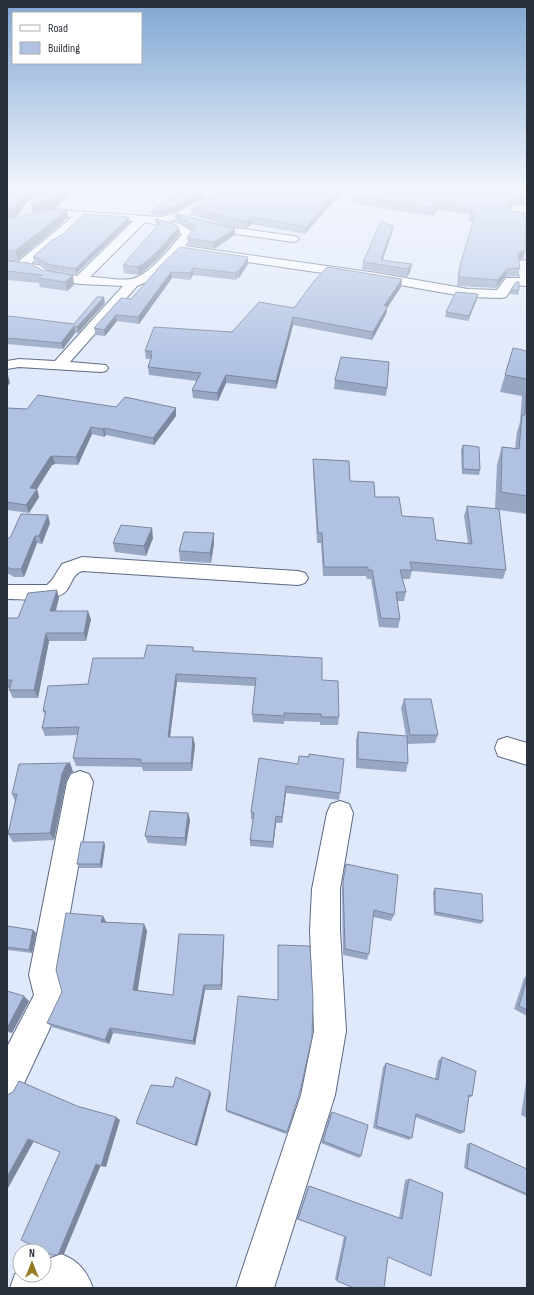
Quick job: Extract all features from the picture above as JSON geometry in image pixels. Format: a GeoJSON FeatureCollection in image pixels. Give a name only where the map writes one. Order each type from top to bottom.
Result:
{"type":"FeatureCollection","features":[{"type":"Feature","properties":{"kind":"street"},"geometry":{"type":"LineString","coordinates":[[20,267],[40,249]]}},
{"type":"Feature","properties":{"kind":"street"},"geometry":{"type":"LineString","coordinates":[[80,280],[113,249]]}},
{"type":"Feature","properties":{"kind":"street"},"geometry":{"type":"LineString","coordinates":[[59,365],[133,283],[147,277],[170,256],[175,249]]}},
{"type":"Feature","properties":{"kind":"street"},"geometry":{"type":"LineString","coordinates":[[186,249],[369,276],[468,293],[501,294],[510,281],[527,282],[523,264],[527,264]]}},
{"type":"Feature","properties":{"kind":"street"},"geometry":{"type":"LineString","coordinates":[[7,264],[35,268],[44,274],[80,280],[133,283]]}},
{"type":"Feature","properties":{"kind":"street"},"geometry":{"type":"LineString","coordinates":[[7,366],[19,363],[101,368]]}},
{"type":"Feature","properties":{"kind":"street"},"geometry":{"type":"LineString","coordinates":[[7,592],[50,592],[56,590],[60,586],[67,568],[73,565],[82,564],[298,578]]}},
{"type":"Feature","properties":{"kind":"street"},"geometry":{"type":"LineString","coordinates":[[7,1082],[50,996],[44,975],[80,782]]}},
{"type":"Feature","properties":{"kind":"street"},"geometry":{"type":"LineString","coordinates":[[255,1288],[318,1095],[330,1031],[325,930],[326,890],[340,812]]}},
{"type":"Feature","properties":{"kind":"street"},"geometry":{"type":"LineString","coordinates":[[30,1288],[61,1273],[74,1288]]}},
{"type":"Feature","properties":{"kind":"building"},"geometry":{"type":"Polygon","coordinates":[[[7,249],[17,249],[15,251],[7,249]]]}},
{"type":"Feature","properties":{"kind":"building"},"geometry":{"type":"Polygon","coordinates":[[[42,249],[95,249],[75,269],[47,264],[38,258],[33,257],[42,249]]]}},
{"type":"Feature","properties":{"kind":"building"},"geometry":{"type":"Polygon","coordinates":[[[137,249],[159,249],[143,264],[137,267],[123,265],[137,249]]]}},
{"type":"Feature","properties":{"kind":"building"},"geometry":{"type":"Polygon","coordinates":[[[177,249],[197,249],[248,257],[236,273],[193,268],[190,273],[171,272],[138,317],[116,315],[104,330],[94,328],[121,298],[131,299],[156,270],[177,249]]]}},
{"type":"Feature","properties":{"kind":"building"},"geometry":{"type":"Polygon","coordinates":[[[369,249],[385,249],[381,260],[412,264],[408,269],[363,262],[369,249]]]}},
{"type":"Feature","properties":{"kind":"building"},"geometry":{"type":"Polygon","coordinates":[[[465,249],[525,249],[525,251],[520,252],[518,256],[520,268],[507,269],[498,280],[459,277],[460,265],[465,249]]]}},
{"type":"Feature","properties":{"kind":"building"},"geometry":{"type":"Polygon","coordinates":[[[7,261],[29,263],[42,270],[73,275],[65,282],[38,278],[42,275],[7,271],[7,261]]]}},
{"type":"Feature","properties":{"kind":"building"},"geometry":{"type":"Polygon","coordinates":[[[327,267],[402,279],[384,306],[388,306],[373,332],[293,317],[276,381],[226,375],[217,393],[192,390],[201,373],[148,367],[152,351],[145,351],[154,327],[232,332],[259,302],[294,308],[327,267]]]}},
{"type":"Feature","properties":{"kind":"building"},"geometry":{"type":"Polygon","coordinates":[[[516,282],[519,282],[519,290],[511,290],[516,282]]]}},
{"type":"Feature","properties":{"kind":"building"},"geometry":{"type":"Polygon","coordinates":[[[456,292],[478,294],[469,316],[446,312],[456,292]]]}},
{"type":"Feature","properties":{"kind":"building"},"geometry":{"type":"Polygon","coordinates":[[[97,297],[104,297],[77,327],[74,326],[61,343],[7,338],[7,318],[9,316],[74,324],[97,297]]]}},
{"type":"Feature","properties":{"kind":"building"},"geometry":{"type":"Polygon","coordinates":[[[513,348],[527,351],[527,379],[505,375],[513,348]]]}},
{"type":"Feature","properties":{"kind":"building"},"geometry":{"type":"Polygon","coordinates":[[[341,357],[389,362],[387,388],[335,380],[341,357]]]}},
{"type":"Feature","properties":{"kind":"building"},"geometry":{"type":"Polygon","coordinates":[[[527,379],[527,496],[501,492],[502,447],[519,449],[522,415],[525,415],[527,379]]]}},
{"type":"Feature","properties":{"kind":"building"},"geometry":{"type":"Polygon","coordinates":[[[38,395],[116,407],[125,397],[176,408],[153,438],[104,428],[91,427],[76,457],[50,457],[30,488],[37,489],[26,505],[7,502],[7,408],[27,409],[38,395]]]}},
{"type":"Feature","properties":{"kind":"building"},"geometry":{"type":"Polygon","coordinates":[[[463,445],[479,447],[480,470],[463,469],[463,445]]]}},
{"type":"Feature","properties":{"kind":"building"},"geometry":{"type":"Polygon","coordinates":[[[313,459],[349,461],[350,481],[374,482],[375,497],[399,497],[402,516],[433,518],[436,540],[472,544],[467,506],[499,509],[506,570],[410,562],[412,570],[400,570],[406,592],[396,592],[400,619],[381,618],[372,570],[368,570],[368,567],[324,567],[322,533],[318,533],[313,459]]]}},
{"type":"Feature","properties":{"kind":"building"},"geometry":{"type":"Polygon","coordinates":[[[21,514],[48,515],[39,536],[35,536],[21,569],[11,569],[7,567],[7,538],[10,538],[21,514]]]}},
{"type":"Feature","properties":{"kind":"building"},"geometry":{"type":"Polygon","coordinates":[[[121,525],[152,528],[144,546],[113,543],[121,525]]]}},
{"type":"Feature","properties":{"kind":"building"},"geometry":{"type":"Polygon","coordinates":[[[184,532],[214,533],[210,553],[179,551],[184,532]]]}},
{"type":"Feature","properties":{"kind":"building"},"geometry":{"type":"Polygon","coordinates":[[[57,590],[50,611],[88,611],[84,633],[46,633],[34,690],[9,690],[12,680],[7,680],[7,618],[18,618],[28,593],[57,590]]]}},
{"type":"Feature","properties":{"kind":"building"},"geometry":{"type":"Polygon","coordinates":[[[147,645],[193,647],[193,651],[322,658],[322,680],[338,681],[339,717],[321,717],[321,714],[284,713],[284,716],[252,714],[256,678],[176,674],[168,737],[193,737],[191,763],[141,763],[141,759],[73,758],[79,727],[42,728],[46,711],[43,711],[48,686],[88,684],[93,658],[144,658],[147,645]]]}},
{"type":"Feature","properties":{"kind":"building"},"geometry":{"type":"Polygon","coordinates":[[[404,699],[431,699],[438,735],[410,735],[404,699]]]}},
{"type":"Feature","properties":{"kind":"building"},"geometry":{"type":"Polygon","coordinates":[[[358,732],[407,736],[408,763],[358,759],[358,732]]]}},
{"type":"Feature","properties":{"kind":"building"},"geometry":{"type":"Polygon","coordinates":[[[309,754],[344,759],[340,793],[286,786],[282,817],[276,816],[273,842],[250,840],[254,813],[251,812],[259,758],[298,764],[299,756],[309,757],[309,754]]]}},
{"type":"Feature","properties":{"kind":"building"},"geometry":{"type":"Polygon","coordinates":[[[70,763],[66,765],[62,774],[50,833],[8,834],[17,794],[12,794],[19,764],[70,763]]]}},
{"type":"Feature","properties":{"kind":"building"},"geometry":{"type":"Polygon","coordinates":[[[150,811],[188,813],[185,838],[145,836],[150,811]]]}},
{"type":"Feature","properties":{"kind":"building"},"geometry":{"type":"Polygon","coordinates":[[[81,842],[104,842],[100,864],[77,864],[81,842]]]}},
{"type":"Feature","properties":{"kind":"building"},"geometry":{"type":"Polygon","coordinates":[[[346,864],[398,875],[394,915],[374,910],[369,954],[345,949],[343,882],[346,864]]]}},
{"type":"Feature","properties":{"kind":"building"},"geometry":{"type":"Polygon","coordinates":[[[435,888],[482,894],[483,921],[435,912],[435,888]]]}},
{"type":"Feature","properties":{"kind":"building"},"geometry":{"type":"Polygon","coordinates":[[[66,913],[103,916],[101,922],[144,924],[133,990],[173,995],[179,934],[224,935],[221,985],[204,985],[193,1041],[110,1028],[105,1040],[47,1023],[62,992],[56,970],[66,913]]]}},
{"type":"Feature","properties":{"kind":"building"},"geometry":{"type":"Polygon","coordinates":[[[7,926],[33,930],[29,950],[7,947],[7,926]]]}},
{"type":"Feature","properties":{"kind":"building"},"geometry":{"type":"Polygon","coordinates":[[[278,945],[310,946],[313,1000],[312,1037],[300,1092],[287,1132],[226,1110],[238,996],[278,1000],[278,945]]]}},
{"type":"Feature","properties":{"kind":"building"},"geometry":{"type":"Polygon","coordinates":[[[527,978],[527,1010],[519,1006],[527,978]]]}},
{"type":"Feature","properties":{"kind":"building"},"geometry":{"type":"Polygon","coordinates":[[[7,991],[24,996],[7,1028],[7,991]]]}},
{"type":"Feature","properties":{"kind":"building"},"geometry":{"type":"Polygon","coordinates":[[[442,1057],[476,1071],[472,1096],[469,1095],[464,1132],[416,1114],[412,1138],[376,1126],[386,1063],[438,1080],[442,1057]]]}},
{"type":"Feature","properties":{"kind":"building"},"geometry":{"type":"Polygon","coordinates":[[[176,1077],[210,1091],[195,1145],[136,1123],[151,1085],[173,1087],[176,1077]]]}},
{"type":"Feature","properties":{"kind":"building"},"geometry":{"type":"Polygon","coordinates":[[[19,1081],[77,1106],[116,1117],[101,1166],[96,1164],[58,1255],[52,1255],[52,1243],[27,1243],[21,1240],[60,1152],[28,1139],[7,1177],[7,1095],[13,1092],[19,1081]]]}},
{"type":"Feature","properties":{"kind":"building"},"geometry":{"type":"Polygon","coordinates":[[[332,1112],[368,1125],[361,1156],[323,1141],[332,1112]]]}},
{"type":"Feature","properties":{"kind":"building"},"geometry":{"type":"Polygon","coordinates":[[[470,1143],[527,1169],[527,1194],[467,1168],[470,1143]]]}},
{"type":"Feature","properties":{"kind":"building"},"geometry":{"type":"Polygon","coordinates":[[[409,1179],[443,1193],[431,1276],[388,1257],[384,1288],[354,1288],[337,1281],[346,1237],[298,1219],[309,1186],[402,1219],[409,1179]]]}}]}
